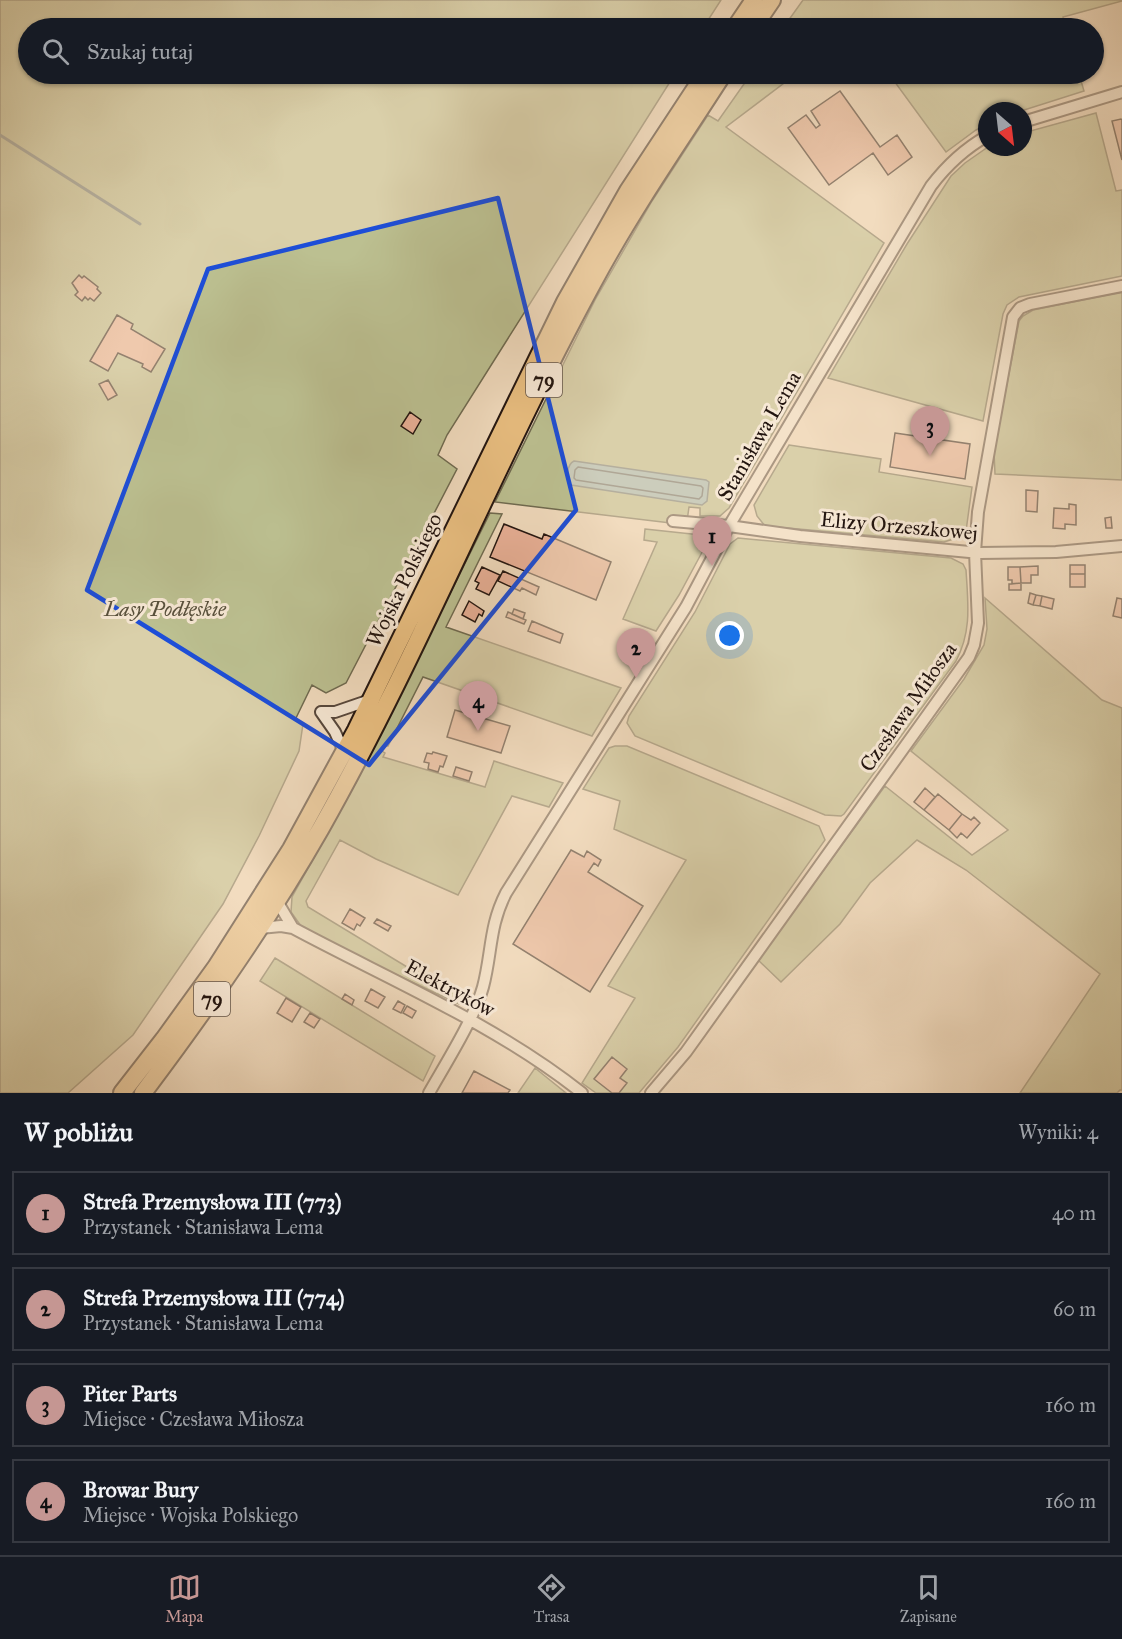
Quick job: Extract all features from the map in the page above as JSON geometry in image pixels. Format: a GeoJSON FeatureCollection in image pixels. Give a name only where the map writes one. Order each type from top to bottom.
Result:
{"type":"FeatureCollection","features":[{"type":"Feature","properties":{"kind":"main road"},"geometry":{"type":"LineString","coordinates":[[742,18],[754,0]]}},
{"type":"Feature","properties":{"kind":"main road"},"geometry":{"type":"LineString","coordinates":[[760,18],[772,0]]}},
{"type":"Feature","properties":{"kind":"main road","name":"Wojska Polskiego"},"geometry":{"type":"LineString","coordinates":[[122,1093],[196,995],[255,908],[312,813],[370,700],[565,302],[628,192],[698,84]]}},
{"type":"Feature","properties":{"kind":"main road","name":"Wojska Polskiego"},"geometry":{"type":"LineString","coordinates":[[143,1093],[260,928],[321,828],[352,770],[567,331],[643,198],[717,84]]}},
{"type":"Feature","properties":{"kind":"street"},"geometry":{"type":"LineString","coordinates":[[1032,119],[1122,92]]}},
{"type":"Feature","properties":{"kind":"street","name":"Stanisława Lema"},"geometry":{"type":"LineString","coordinates":[[429,1093],[469,1020],[483,986],[494,923],[506,893],[686,607],[729,526],[931,186],[943,170],[962,152],[978,142]]}},
{"type":"Feature","properties":{"kind":"street","name":"Czesława Miłosza"},"geometry":{"type":"LineString","coordinates":[[651,1093],[686,1052],[963,667],[974,645],[978,623],[975,552],[977,526],[1015,314],[1020,308],[1030,304],[1122,286]]}},
{"type":"Feature","properties":{"kind":"street","name":"Elizy Orzeszkowej"},"geometry":{"type":"LineString","coordinates":[[673,521],[801,536],[1002,554],[1122,546]]}},
{"type":"Feature","properties":{"kind":"street"},"geometry":{"type":"LineString","coordinates":[[344,752],[335,732],[321,712],[335,712],[370,700]]}},
{"type":"Feature","properties":{"kind":"street"},"geometry":{"type":"LineString","coordinates":[[277,901],[293,928]]}},
{"type":"Feature","properties":{"kind":"street","name":"Elektryków"},"geometry":{"type":"LineString","coordinates":[[260,928],[282,926],[293,928],[469,1020],[537,1060],[582,1093]]}},
{"type":"Feature","properties":{"kind":"highlighted area"},"geometry":{"type":"Polygon","coordinates":[[[498,198],[576,510],[369,765],[87,590],[208,269],[498,198]]]}},
{"type":"Feature","properties":{"kind":"green space","name":"Lasy Podłęskie"},"geometry":{"type":"Polygon","coordinates":[[[0,0],[721,0],[709,18],[18,18],[18,84],[669,84],[447,435],[438,455],[457,469],[346,683],[326,693],[312,685],[296,718],[303,724],[299,751],[259,836],[223,904],[133,1035],[68,1093],[0,1093],[0,0]]]}},
{"type":"Feature","properties":{"kind":"green space"},"geometry":{"type":"Polygon","coordinates":[[[803,0],[1122,0],[1063,18],[790,18],[803,0]]]}},
{"type":"Feature","properties":{"kind":"green space"},"geometry":{"type":"Polygon","coordinates":[[[744,84],[783,84],[726,127],[884,243],[729,508],[720,516],[700,516],[700,508],[689,507],[687,521],[679,524],[495,502],[595,300],[652,201],[708,115],[718,121],[744,84]]]}},
{"type":"Feature","properties":{"kind":"green space"},"geometry":{"type":"Polygon","coordinates":[[[896,84],[1082,84],[1084,91],[1032,108],[1032,102],[978,102],[978,129],[946,152],[896,84]]]}},
{"type":"Feature","properties":{"kind":"green space"},"geometry":{"type":"Polygon","coordinates":[[[1096,113],[1116,191],[1122,190],[1122,276],[1019,297],[1007,305],[1003,314],[983,421],[828,378],[907,244],[951,176],[978,154],[978,156],[1032,156],[1032,131],[1096,113]]]}},
{"type":"Feature","properties":{"kind":"green space"},"geometry":{"type":"Polygon","coordinates":[[[1122,292],[1122,480],[995,474],[994,452],[1019,321],[1033,310],[1122,292]]]}},
{"type":"Feature","properties":{"kind":"green space"},"geometry":{"type":"Polygon","coordinates":[[[789,445],[881,459],[879,472],[972,487],[966,531],[963,536],[944,542],[765,526],[757,516],[754,505],[789,445]]]}},
{"type":"Feature","properties":{"kind":"green space"},"geometry":{"type":"Polygon","coordinates":[[[490,513],[502,514],[446,627],[621,688],[592,736],[423,677],[388,746],[385,746],[382,751],[385,753],[383,757],[485,787],[494,761],[563,783],[549,807],[512,796],[458,895],[376,859],[340,840],[306,901],[308,907],[412,970],[470,993],[466,1002],[459,1004],[352,954],[301,926],[291,912],[292,897],[359,777],[490,513]]]}},
{"type":"Feature","properties":{"kind":"green space"},"geometry":{"type":"Polygon","coordinates":[[[645,529],[701,535],[707,543],[679,595],[656,631],[623,619],[657,542],[644,540],[645,529]]]}},
{"type":"Feature","properties":{"kind":"green space"},"geometry":{"type":"Polygon","coordinates":[[[738,538],[951,558],[963,564],[966,570],[967,628],[956,661],[841,816],[825,815],[635,736],[627,723],[629,716],[695,612],[730,544],[738,538]]]}},
{"type":"Feature","properties":{"kind":"green space"},"geometry":{"type":"Polygon","coordinates":[[[985,598],[1102,700],[1122,708],[1122,1090],[1117,1093],[1020,1093],[1100,974],[966,870],[917,840],[870,883],[840,924],[781,982],[758,960],[885,786],[972,855],[1008,830],[911,751],[964,679],[984,645],[987,629],[985,598]]]}},
{"type":"Feature","properties":{"kind":"green space"},"geometry":{"type":"Polygon","coordinates":[[[627,746],[819,826],[825,840],[678,1047],[639,1093],[596,1093],[582,1083],[635,998],[608,986],[686,860],[614,829],[620,801],[583,789],[609,748],[627,746]]]}},
{"type":"Feature","properties":{"kind":"green space"},"geometry":{"type":"Polygon","coordinates":[[[275,958],[435,1056],[423,1081],[260,981],[275,958]]]}},
{"type":"Feature","properties":{"kind":"green space"},"geometry":{"type":"Polygon","coordinates":[[[535,1068],[566,1093],[518,1093],[535,1068]]]}},
{"type":"Feature","properties":{"kind":"water"},"geometry":{"type":"Polygon","coordinates":[[[574,461],[706,480],[709,482],[707,501],[702,505],[571,485],[568,472],[574,461]]]}},
{"type":"Feature","properties":{"kind":"building"},"geometry":{"type":"Polygon","coordinates":[[[840,91],[880,147],[897,135],[912,157],[888,175],[873,153],[829,185],[788,128],[806,115],[816,128],[820,125],[811,111],[840,91]]]}},
{"type":"Feature","properties":{"kind":"building"},"geometry":{"type":"Polygon","coordinates":[[[1122,120],[1122,160],[1112,121],[1122,120]]]}},
{"type":"Feature","properties":{"kind":"building"},"geometry":{"type":"Polygon","coordinates":[[[79,275],[82,278],[84,276],[98,287],[101,293],[94,301],[85,297],[82,301],[75,295],[78,292],[72,283],[79,275]]]}},
{"type":"Feature","properties":{"kind":"building"},"geometry":{"type":"Polygon","coordinates":[[[117,315],[133,324],[131,329],[165,349],[151,372],[142,367],[143,364],[118,353],[108,371],[90,361],[117,315]]]}},
{"type":"Feature","properties":{"kind":"building"},"geometry":{"type":"Polygon","coordinates":[[[108,380],[117,395],[108,400],[99,384],[108,380]]]}},
{"type":"Feature","properties":{"kind":"building"},"geometry":{"type":"Polygon","coordinates":[[[410,412],[421,420],[413,434],[401,426],[410,412]]]}},
{"type":"Feature","properties":{"kind":"building"},"geometry":{"type":"Polygon","coordinates":[[[895,433],[970,444],[965,479],[890,467],[895,433]]]}},
{"type":"Feature","properties":{"kind":"building"},"geometry":{"type":"Polygon","coordinates":[[[1026,490],[1038,491],[1037,512],[1026,511],[1026,490]]]}},
{"type":"Feature","properties":{"kind":"building"},"geometry":{"type":"Polygon","coordinates":[[[1069,504],[1076,505],[1076,525],[1065,524],[1065,529],[1053,528],[1054,508],[1069,509],[1069,504]]]}},
{"type":"Feature","properties":{"kind":"building"},"geometry":{"type":"Polygon","coordinates":[[[1111,517],[1112,528],[1106,528],[1105,518],[1111,517]]]}},
{"type":"Feature","properties":{"kind":"building"},"geometry":{"type":"Polygon","coordinates":[[[504,524],[542,539],[544,534],[611,562],[596,600],[490,557],[504,524]]]}},
{"type":"Feature","properties":{"kind":"building"},"geometry":{"type":"Polygon","coordinates":[[[1070,565],[1085,565],[1085,574],[1070,574],[1070,565]]]}},
{"type":"Feature","properties":{"kind":"building"},"geometry":{"type":"Polygon","coordinates":[[[1038,566],[1038,575],[1031,575],[1031,583],[1021,583],[1020,567],[1038,566]]]}},
{"type":"Feature","properties":{"kind":"building"},"geometry":{"type":"Polygon","coordinates":[[[482,567],[500,575],[489,595],[476,589],[479,583],[475,581],[482,567]]]}},
{"type":"Feature","properties":{"kind":"building"},"geometry":{"type":"Polygon","coordinates":[[[1008,567],[1020,567],[1021,583],[1012,584],[1012,580],[1008,580],[1008,567]]]}},
{"type":"Feature","properties":{"kind":"building"},"geometry":{"type":"Polygon","coordinates":[[[503,571],[539,587],[536,595],[498,581],[503,571]]]}},
{"type":"Feature","properties":{"kind":"building"},"geometry":{"type":"Polygon","coordinates":[[[1070,574],[1085,574],[1085,587],[1070,587],[1070,574]]]}},
{"type":"Feature","properties":{"kind":"building"},"geometry":{"type":"Polygon","coordinates":[[[1021,583],[1021,590],[1009,590],[1009,584],[1021,583]]]}},
{"type":"Feature","properties":{"kind":"building"},"geometry":{"type":"Polygon","coordinates":[[[1030,593],[1036,595],[1033,605],[1028,603],[1030,593]]]}},
{"type":"Feature","properties":{"kind":"building"},"geometry":{"type":"Polygon","coordinates":[[[1036,595],[1042,596],[1040,606],[1033,605],[1036,595]]]}},
{"type":"Feature","properties":{"kind":"building"},"geometry":{"type":"Polygon","coordinates":[[[1042,596],[1054,599],[1052,609],[1040,606],[1042,596]]]}},
{"type":"Feature","properties":{"kind":"building"},"geometry":{"type":"Polygon","coordinates":[[[1117,598],[1122,599],[1122,618],[1113,616],[1117,598]]]}},
{"type":"Feature","properties":{"kind":"building"},"geometry":{"type":"Polygon","coordinates":[[[469,601],[484,611],[482,616],[479,614],[475,622],[462,615],[469,601]]]}},
{"type":"Feature","properties":{"kind":"building"},"geometry":{"type":"Polygon","coordinates":[[[514,609],[525,613],[523,619],[512,614],[514,609]]]}},
{"type":"Feature","properties":{"kind":"building"},"geometry":{"type":"Polygon","coordinates":[[[508,612],[526,620],[524,624],[506,617],[508,612]]]}},
{"type":"Feature","properties":{"kind":"building"},"geometry":{"type":"Polygon","coordinates":[[[532,621],[563,634],[560,643],[528,631],[532,621]]]}},
{"type":"Feature","properties":{"kind":"building"},"geometry":{"type":"Polygon","coordinates":[[[455,710],[510,726],[501,753],[447,737],[455,710]]]}},
{"type":"Feature","properties":{"kind":"building"},"geometry":{"type":"Polygon","coordinates":[[[433,752],[447,756],[443,767],[440,766],[438,772],[428,769],[429,763],[424,762],[427,753],[432,754],[433,752]]]}},
{"type":"Feature","properties":{"kind":"building"},"geometry":{"type":"Polygon","coordinates":[[[456,767],[472,772],[469,781],[453,776],[456,767]]]}},
{"type":"Feature","properties":{"kind":"building"},"geometry":{"type":"Polygon","coordinates":[[[925,788],[935,797],[924,810],[914,802],[925,788]]]}},
{"type":"Feature","properties":{"kind":"building"},"geometry":{"type":"Polygon","coordinates":[[[938,794],[962,814],[949,830],[924,810],[938,794]]]}},
{"type":"Feature","properties":{"kind":"building"},"geometry":{"type":"Polygon","coordinates":[[[962,814],[971,820],[974,817],[980,823],[967,838],[961,833],[957,838],[949,830],[962,814]]]}},
{"type":"Feature","properties":{"kind":"building"},"geometry":{"type":"Polygon","coordinates":[[[571,850],[584,857],[587,851],[601,860],[598,866],[594,863],[588,872],[643,906],[590,992],[513,944],[571,850]]]}},
{"type":"Feature","properties":{"kind":"building"},"geometry":{"type":"Polygon","coordinates":[[[350,909],[365,918],[360,926],[357,924],[354,930],[342,923],[350,909]]]}},
{"type":"Feature","properties":{"kind":"building"},"geometry":{"type":"Polygon","coordinates":[[[377,919],[391,926],[388,931],[374,923],[377,919]]]}},
{"type":"Feature","properties":{"kind":"building"},"geometry":{"type":"Polygon","coordinates":[[[371,989],[385,997],[378,1008],[365,1001],[371,989]]]}},
{"type":"Feature","properties":{"kind":"building"},"geometry":{"type":"Polygon","coordinates":[[[345,994],[354,1000],[352,1005],[342,999],[345,994]]]}},
{"type":"Feature","properties":{"kind":"building"},"geometry":{"type":"Polygon","coordinates":[[[286,998],[301,1007],[292,1022],[277,1013],[286,998]]]}},
{"type":"Feature","properties":{"kind":"building"},"geometry":{"type":"Polygon","coordinates":[[[398,1001],[405,1005],[401,1013],[393,1009],[398,1001]]]}},
{"type":"Feature","properties":{"kind":"building"},"geometry":{"type":"Polygon","coordinates":[[[407,1006],[416,1011],[412,1018],[403,1013],[407,1006]]]}},
{"type":"Feature","properties":{"kind":"building"},"geometry":{"type":"Polygon","coordinates":[[[310,1013],[320,1019],[314,1028],[304,1022],[310,1013]]]}},
{"type":"Feature","properties":{"kind":"building"},"geometry":{"type":"Polygon","coordinates":[[[612,1057],[627,1069],[620,1078],[627,1083],[619,1093],[612,1093],[594,1079],[612,1057]]]}},
{"type":"Feature","properties":{"kind":"building"},"geometry":{"type":"Polygon","coordinates":[[[474,1071],[510,1090],[508,1093],[462,1093],[474,1071]]]}},
{"type":"Feature","properties":{"kind":"waterway"},"geometry":{"type":"LineString","coordinates":[[0,135],[140,224]]}},
{"type":"Feature","properties":{"kind":"place","name":"Piter Parts"},"geometry":{"type":"Point","coordinates":[930,456]}},
{"type":"Feature","properties":{"kind":"place","name":"Strefa Przemysłowa III (773)"},"geometry":{"type":"Point","coordinates":[712,566]}},
{"type":"Feature","properties":{"kind":"place","name":"Strefa Przemysłowa III (774)"},"geometry":{"type":"Point","coordinates":[636,678]}},
{"type":"Feature","properties":{"kind":"place","name":"Browar Bury"},"geometry":{"type":"Point","coordinates":[478,731]}}]}
